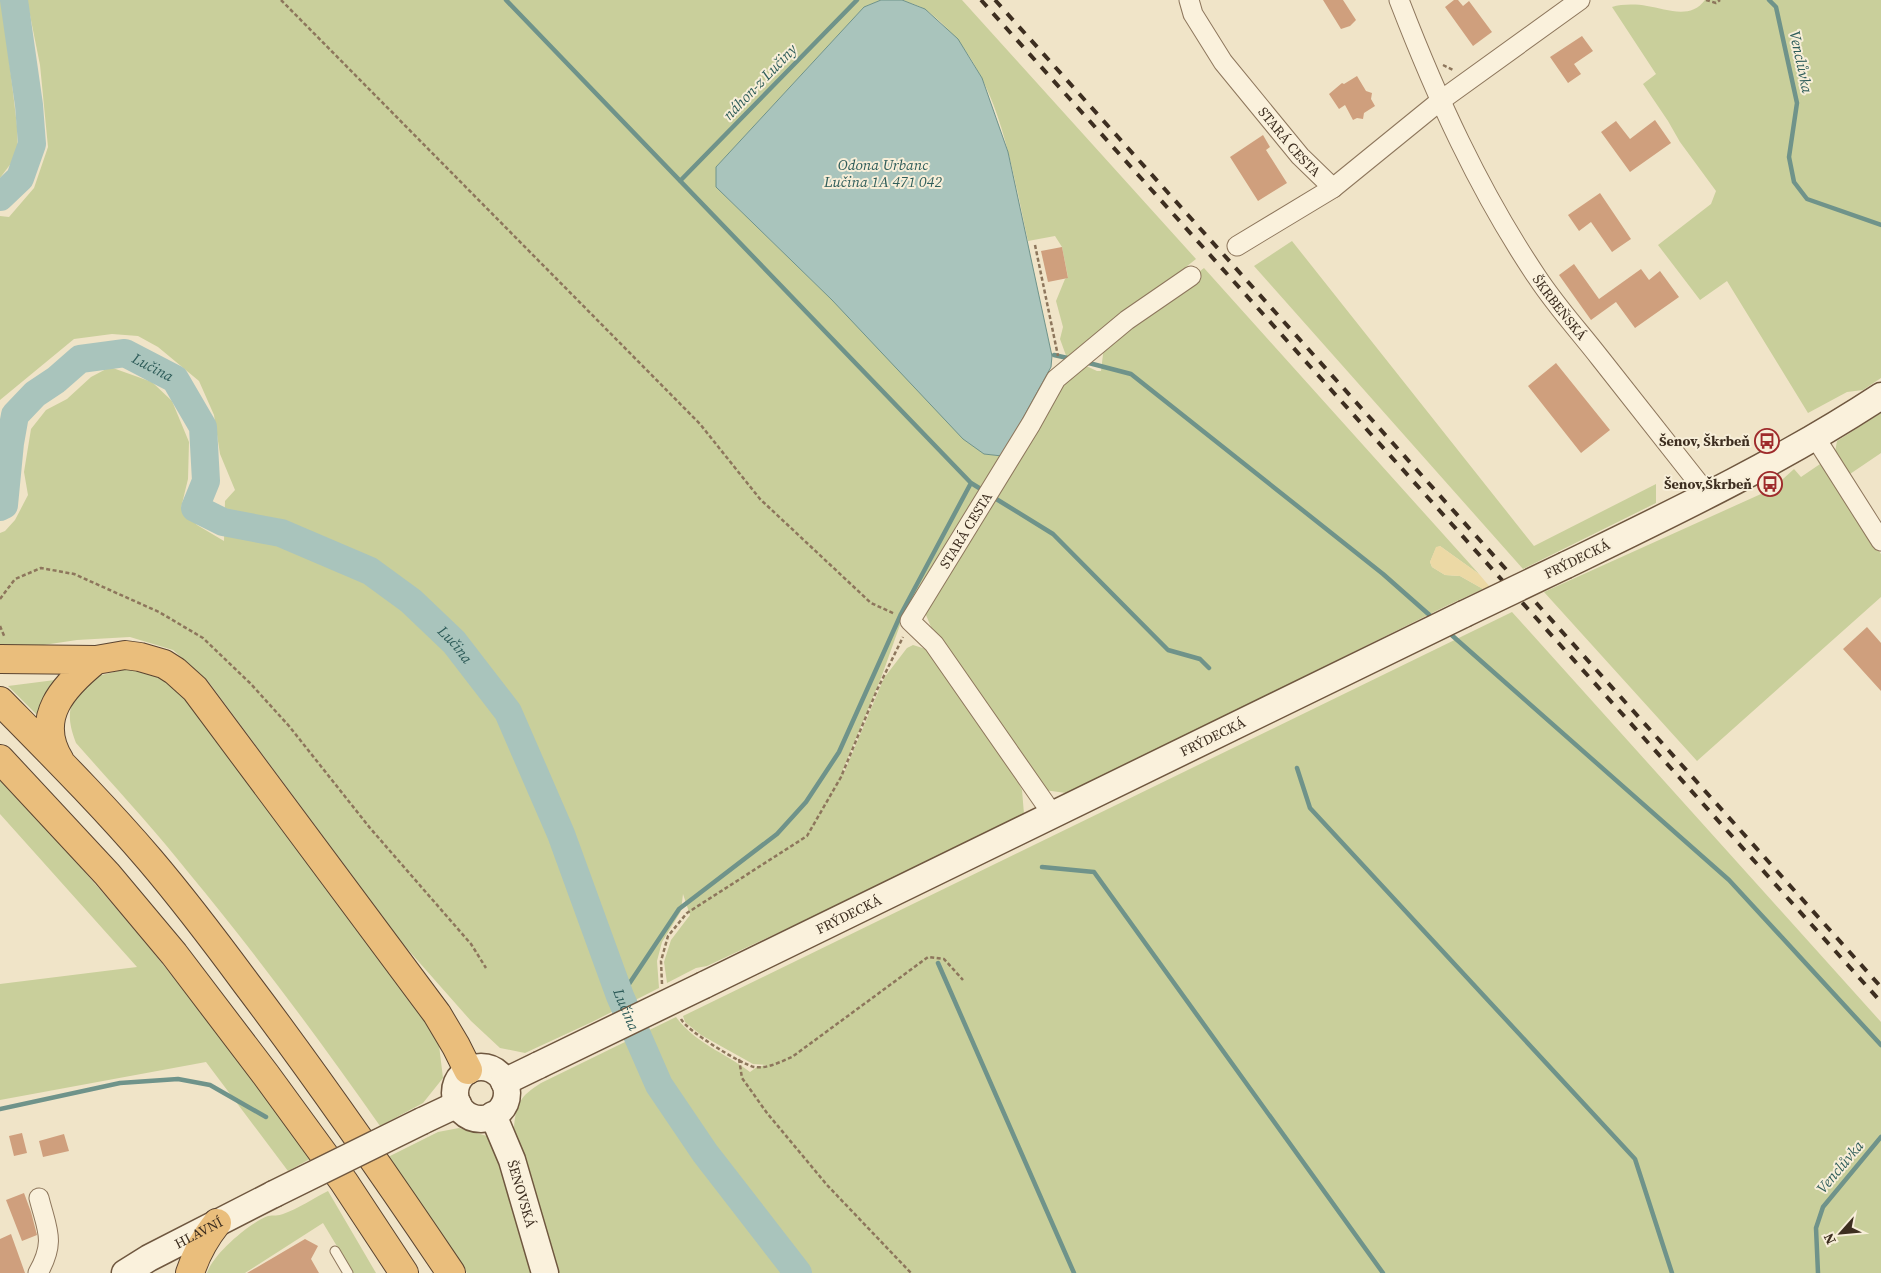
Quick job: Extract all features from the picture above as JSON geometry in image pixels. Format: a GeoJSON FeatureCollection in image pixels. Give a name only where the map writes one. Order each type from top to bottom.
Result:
{"type":"FeatureCollection","features":[{"type":"Feature","properties":{"kind":"highway"},"geometry":{"type":"LineString","coordinates":[[0,659],[96,660],[125,655],[153,660],[175,671],[195,688],[437,1014],[468,1070]]}},
{"type":"Feature","properties":{"kind":"highway"},"geometry":{"type":"LineString","coordinates":[[96,660],[74,678],[60,695],[50,723],[52,739],[59,760],[151,861],[207,931],[267,1010],[380,1168],[451,1273]]}},
{"type":"Feature","properties":{"kind":"highway"},"geometry":{"type":"LineString","coordinates":[[0,700],[90,793]]}},
{"type":"Feature","properties":{"kind":"highway"},"geometry":{"type":"LineString","coordinates":[[0,760],[106,874],[174,954],[338,1174],[404,1273]]}},
{"type":"Feature","properties":{"kind":"highway"},"geometry":{"type":"LineString","coordinates":[[190,1273],[201,1246],[217,1223]]}},
{"type":"Feature","properties":{"kind":"main road","name":"FRÝDECKÁ"},"geometry":{"type":"LineString","coordinates":[[504,1082],[1708,495],[1815,437],[1881,396]]}},
{"type":"Feature","properties":{"kind":"main road"},"geometry":{"type":"LineString","coordinates":[[477,1067],[486,1068],[499,1074],[504,1082],[507,1091],[505,1101],[500,1110],[492,1116],[483,1118],[473,1117],[464,1112],[458,1104],[456,1087],[459,1079],[468,1070],[477,1067]]}},
{"type":"Feature","properties":{"kind":"main road","name":"HLAVNÍ"},"geometry":{"type":"LineString","coordinates":[[125,1273],[149,1258],[274,1194],[458,1104]]}},
{"type":"Feature","properties":{"kind":"main road","name":"ŠENOVSKÁ"},"geometry":{"type":"LineString","coordinates":[[492,1116],[512,1160],[545,1273]]}},
{"type":"Feature","properties":{"kind":"street","name":"STARÁ CESTA"},"geometry":{"type":"LineString","coordinates":[[1189,0],[1193,14],[1224,62],[1300,156],[1333,188],[1237,246]]}},
{"type":"Feature","properties":{"kind":"street","name":"ŠKRBEŇSKÁ"},"geometry":{"type":"LineString","coordinates":[[1399,0],[1440,101],[1489,198],[1538,280],[1708,495]]}},
{"type":"Feature","properties":{"kind":"street"},"geometry":{"type":"LineString","coordinates":[[1333,188],[1440,101],[1580,0]]}},
{"type":"Feature","properties":{"kind":"street","name":"STARÁ CESTA"},"geometry":{"type":"LineString","coordinates":[[910,621],[1031,424],[1056,379],[1127,320],[1190,276]]}},
{"type":"Feature","properties":{"kind":"street"},"geometry":{"type":"LineString","coordinates":[[1815,437],[1881,541]]}},
{"type":"Feature","properties":{"kind":"street"},"geometry":{"type":"LineString","coordinates":[[910,621],[934,644],[1053,815]]}},
{"type":"Feature","properties":{"kind":"street"},"geometry":{"type":"LineString","coordinates":[[38,1273],[47,1258],[50,1240],[39,1198]]}},
{"type":"Feature","properties":{"kind":"lane"},"geometry":{"type":"LineString","coordinates":[[335,1251],[348,1273]]}},
{"type":"Feature","properties":{"kind":"path"},"geometry":{"type":"LineString","coordinates":[[281,0],[700,424],[760,499],[871,603],[910,621],[877,690],[841,778],[807,836],[687,913],[668,936],[661,961],[662,984]]}},
{"type":"Feature","properties":{"kind":"path"},"geometry":{"type":"LineString","coordinates":[[1706,0],[1716,3],[1720,0]]}},
{"type":"Feature","properties":{"kind":"path"},"geometry":{"type":"LineString","coordinates":[[1442,64],[1452,69],[1462,85]]}},
{"type":"Feature","properties":{"kind":"path"},"geometry":{"type":"LineString","coordinates":[[1035,245],[1062,374]]}},
{"type":"Feature","properties":{"kind":"path"},"geometry":{"type":"LineString","coordinates":[[0,599],[15,579],[41,568],[74,574],[159,612],[204,638],[250,683],[289,726],[370,828],[471,944],[486,968]]}},
{"type":"Feature","properties":{"kind":"path"},"geometry":{"type":"LineString","coordinates":[[679,1016],[683,1023],[699,1037],[753,1067],[770,1066],[792,1057],[928,957],[944,959],[963,980]]}},
{"type":"Feature","properties":{"kind":"path"},"geometry":{"type":"LineString","coordinates":[[739,1059],[742,1078],[767,1112],[827,1185],[911,1273]]}},
{"type":"Feature","properties":{"kind":"green space"},"geometry":{"type":"Polygon","coordinates":[[[0,0],[2,0],[17,126],[18,154],[0,178],[0,0]]]}},
{"type":"Feature","properties":{"kind":"green space"},"geometry":{"type":"Polygon","coordinates":[[[27,0],[881,0],[864,7],[716,167],[716,187],[832,300],[984,454],[1002,456],[900,625],[881,678],[842,772],[844,773],[884,678],[907,648],[913,645],[929,650],[1014,774],[1022,790],[1024,814],[993,832],[667,983],[664,962],[671,940],[690,915],[683,894],[681,911],[662,942],[657,961],[659,988],[525,1053],[500,1048],[471,1021],[403,944],[208,681],[173,650],[130,637],[77,640],[30,647],[0,646],[0,533],[5,531],[15,520],[28,495],[24,472],[31,429],[46,410],[67,399],[91,377],[110,367],[152,382],[172,401],[189,442],[188,479],[181,508],[197,525],[224,541],[225,501],[235,490],[220,454],[214,415],[199,381],[158,347],[138,336],[112,334],[74,339],[0,400],[0,216],[9,217],[34,188],[48,147],[40,65],[27,0]]]}},
{"type":"Feature","properties":{"kind":"green space"},"geometry":{"type":"Polygon","coordinates":[[[902,0],[962,0],[1196,259],[1068,361],[1060,339],[1063,327],[1056,301],[1065,279],[1068,277],[1062,247],[1055,236],[1028,241],[1007,146],[985,85],[970,57],[950,32],[926,10],[902,0]]]}},
{"type":"Feature","properties":{"kind":"green space"},"geometry":{"type":"Polygon","coordinates":[[[1705,0],[1881,0],[1881,378],[1863,390],[1847,392],[1808,413],[1727,281],[1700,300],[1658,245],[1711,204],[1716,191],[1680,142],[1643,84],[1656,74],[1612,7],[1638,5],[1678,12],[1692,10],[1705,0]]]}},
{"type":"Feature","properties":{"kind":"green space"},"geometry":{"type":"Polygon","coordinates":[[[1292,241],[1534,546],[1656,484],[1656,503],[1523,569],[1254,266],[1292,241]]]}},
{"type":"Feature","properties":{"kind":"green space"},"geometry":{"type":"Polygon","coordinates":[[[1204,268],[1479,574],[1440,546],[1436,548],[1430,562],[1432,567],[1445,575],[1460,576],[1483,589],[1078,789],[1066,793],[1044,790],[931,627],[926,615],[926,604],[1055,393],[1084,365],[1101,371],[1104,346],[1204,268]]]}},
{"type":"Feature","properties":{"kind":"green space"},"geometry":{"type":"Polygon","coordinates":[[[1881,413],[1881,453],[1850,474],[1835,452],[1837,441],[1881,413]]]}},
{"type":"Feature","properties":{"kind":"green space"},"geometry":{"type":"Polygon","coordinates":[[[1823,462],[1881,554],[1881,597],[1697,761],[1544,592],[1772,489],[1794,469],[1801,477],[1823,462]]]}},
{"type":"Feature","properties":{"kind":"green space"},"geometry":{"type":"Polygon","coordinates":[[[1512,612],[1881,1022],[1881,1273],[556,1273],[514,1128],[520,1101],[528,1092],[541,1083],[676,1017],[701,1041],[750,1072],[757,1067],[767,1065],[753,1064],[701,1035],[685,1022],[683,1016],[1512,612]]]}},
{"type":"Feature","properties":{"kind":"green space"},"geometry":{"type":"Polygon","coordinates":[[[130,668],[157,673],[178,687],[420,1010],[439,1045],[443,1078],[423,1103],[380,1126],[263,965],[161,839],[76,743],[71,724],[70,710],[76,695],[86,679],[130,668]]]}},
{"type":"Feature","properties":{"kind":"green space"},"geometry":{"type":"Polygon","coordinates":[[[55,680],[40,718],[8,686],[55,680]]]}},
{"type":"Feature","properties":{"kind":"green space"},"geometry":{"type":"Polygon","coordinates":[[[0,778],[150,948],[226,1045],[310,1159],[288,1171],[206,1062],[0,1100],[0,984],[137,967],[0,814],[0,778]]]}},
{"type":"Feature","properties":{"kind":"green space"},"geometry":{"type":"Polygon","coordinates":[[[459,1128],[487,1136],[492,1141],[537,1273],[467,1273],[388,1157],[438,1132],[459,1128]]]}},
{"type":"Feature","properties":{"kind":"green space"},"geometry":{"type":"Polygon","coordinates":[[[328,1191],[376,1273],[353,1273],[323,1223],[245,1273],[207,1273],[216,1257],[224,1248],[251,1225],[268,1216],[289,1212],[328,1191]]]}},
{"type":"Feature","properties":{"kind":"sand"},"geometry":{"type":"Polygon","coordinates":[[[1440,546],[1479,574],[1490,587],[1483,589],[1460,576],[1445,575],[1432,567],[1430,562],[1436,547],[1440,546]]]}},
{"type":"Feature","properties":{"kind":"water","name":"Odona Urbanc Lučina 1A 471 042"},"geometry":{"type":"Polygon","coordinates":[[[881,0],[902,0],[925,9],[958,39],[982,78],[1008,152],[1052,356],[1051,367],[1002,456],[984,454],[963,439],[832,300],[716,187],[716,167],[864,7],[881,0]]]}},
{"type":"Feature","properties":{"kind":"building"},"geometry":{"type":"Polygon","coordinates":[[[1323,0],[1343,0],[1356,20],[1350,26],[1341,29],[1323,0]]]}},
{"type":"Feature","properties":{"kind":"building"},"geometry":{"type":"Polygon","coordinates":[[[1454,0],[1458,0],[1463,6],[1469,1],[1492,32],[1473,46],[1445,7],[1454,0]]]}},
{"type":"Feature","properties":{"kind":"building"},"geometry":{"type":"Polygon","coordinates":[[[1582,36],[1593,51],[1574,64],[1581,74],[1568,83],[1550,57],[1582,36]]]}},
{"type":"Feature","properties":{"kind":"building"},"geometry":{"type":"Polygon","coordinates":[[[1357,76],[1366,91],[1372,93],[1371,99],[1375,106],[1364,113],[1363,119],[1357,118],[1353,120],[1345,105],[1339,109],[1329,94],[1342,83],[1344,84],[1357,76]]]}},
{"type":"Feature","properties":{"kind":"building"},"geometry":{"type":"Polygon","coordinates":[[[1655,120],[1671,143],[1630,172],[1601,132],[1616,121],[1630,139],[1655,120]]]}},
{"type":"Feature","properties":{"kind":"building"},"geometry":{"type":"Polygon","coordinates":[[[1263,135],[1270,147],[1266,150],[1287,183],[1258,201],[1230,157],[1263,135]]]}},
{"type":"Feature","properties":{"kind":"building"},"geometry":{"type":"Polygon","coordinates":[[[1600,193],[1631,239],[1612,252],[1591,222],[1579,231],[1568,215],[1600,193]]]}},
{"type":"Feature","properties":{"kind":"building"},"geometry":{"type":"Polygon","coordinates":[[[1062,247],[1068,278],[1048,282],[1041,251],[1062,247]]]}},
{"type":"Feature","properties":{"kind":"building"},"geometry":{"type":"Polygon","coordinates":[[[1574,264],[1599,299],[1641,269],[1649,280],[1660,271],[1679,297],[1635,328],[1616,302],[1591,320],[1559,275],[1574,264]]]}},
{"type":"Feature","properties":{"kind":"building"},"geometry":{"type":"Polygon","coordinates":[[[1556,363],[1610,430],[1581,453],[1528,386],[1556,363]]]}},
{"type":"Feature","properties":{"kind":"building"},"geometry":{"type":"Polygon","coordinates":[[[1867,627],[1881,643],[1881,691],[1843,649],[1867,627]]]}},
{"type":"Feature","properties":{"kind":"building"},"geometry":{"type":"Polygon","coordinates":[[[22,1133],[27,1153],[14,1156],[9,1136],[22,1133]]]}},
{"type":"Feature","properties":{"kind":"building"},"geometry":{"type":"Polygon","coordinates":[[[64,1134],[69,1151],[43,1157],[39,1141],[64,1134]]]}},
{"type":"Feature","properties":{"kind":"building"},"geometry":{"type":"Polygon","coordinates":[[[24,1193],[37,1235],[22,1241],[6,1200],[24,1193]]]}},
{"type":"Feature","properties":{"kind":"building"},"geometry":{"type":"Polygon","coordinates":[[[11,1234],[25,1273],[0,1273],[0,1239],[11,1234]]]}},
{"type":"Feature","properties":{"kind":"building"},"geometry":{"type":"Polygon","coordinates":[[[305,1239],[318,1246],[311,1259],[319,1273],[247,1273],[305,1239]]]}},
{"type":"Feature","properties":{"kind":"waterway","name":"Lučina"},"geometry":{"type":"LineString","coordinates":[[0,197],[20,178],[32,144],[29,105],[14,0]]}},
{"type":"Feature","properties":{"kind":"waterway"},"geometry":{"type":"LineString","coordinates":[[506,0],[971,483],[984,491]]}},
{"type":"Feature","properties":{"kind":"waterway","name":"náhon-z Lučiny"},"geometry":{"type":"LineString","coordinates":[[680,181],[857,0]]}},
{"type":"Feature","properties":{"kind":"waterway","name":"Venclůvka"},"geometry":{"type":"LineString","coordinates":[[1769,0],[1776,7],[1797,103],[1789,157],[1794,182],[1807,199],[1881,225]]}},
{"type":"Feature","properties":{"kind":"waterway","name":"Lučina"},"geometry":{"type":"LineString","coordinates":[[0,507],[4,505],[10,443],[15,415],[35,394],[56,380],[80,359],[125,353],[175,379],[203,427],[206,481],[195,508],[223,522],[281,533],[370,571],[411,601],[454,642],[508,712],[561,834],[620,996],[659,1085],[705,1153],[798,1273]]}},
{"type":"Feature","properties":{"kind":"waterway"},"geometry":{"type":"LineString","coordinates":[[1054,355],[1072,359]]}},
{"type":"Feature","properties":{"kind":"waterway"},"geometry":{"type":"LineString","coordinates":[[1085,362],[1131,374],[1383,574],[1434,619]]}},
{"type":"Feature","properties":{"kind":"waterway"},"geometry":{"type":"LineString","coordinates":[[620,996],[679,909],[777,834],[806,802],[839,752],[901,614],[971,483]]}},
{"type":"Feature","properties":{"kind":"waterway"},"geometry":{"type":"LineString","coordinates":[[993,497],[1053,534],[1168,650],[1200,659],[1209,668]]}},
{"type":"Feature","properties":{"kind":"waterway"},"geometry":{"type":"LineString","coordinates":[[1447,631],[1729,880],[1881,1045]]}},
{"type":"Feature","properties":{"kind":"waterway"},"geometry":{"type":"LineString","coordinates":[[1297,768],[1310,808],[1635,1159],[1672,1273]]}},
{"type":"Feature","properties":{"kind":"waterway"},"geometry":{"type":"LineString","coordinates":[[1042,867],[1094,872],[1383,1273]]}},
{"type":"Feature","properties":{"kind":"waterway"},"geometry":{"type":"LineString","coordinates":[[938,963],[1074,1273]]}},
{"type":"Feature","properties":{"kind":"waterway"},"geometry":{"type":"LineString","coordinates":[[0,1109],[120,1083],[178,1079],[210,1085],[266,1117]]}},
{"type":"Feature","properties":{"kind":"waterway","name":"Venclůvka"},"geometry":{"type":"LineString","coordinates":[[1818,1273],[1816,1228],[1823,1207],[1881,1137]]}},
{"type":"Feature","properties":{"kind":"railway"},"geometry":{"type":"LineString","coordinates":[[981,0],[1881,1002]]}},
{"type":"Feature","properties":{"kind":"railway"},"geometry":{"type":"LineString","coordinates":[[995,0],[1881,987]]}},
{"type":"Feature","properties":{"kind":"place","name":"Šenov, Škrbeň"},"geometry":{"type":"Point","coordinates":[1767,441]}},
{"type":"Feature","properties":{"kind":"place","name":"Šenov,Škrbeň"},"geometry":{"type":"Point","coordinates":[1770,484]}}]}
